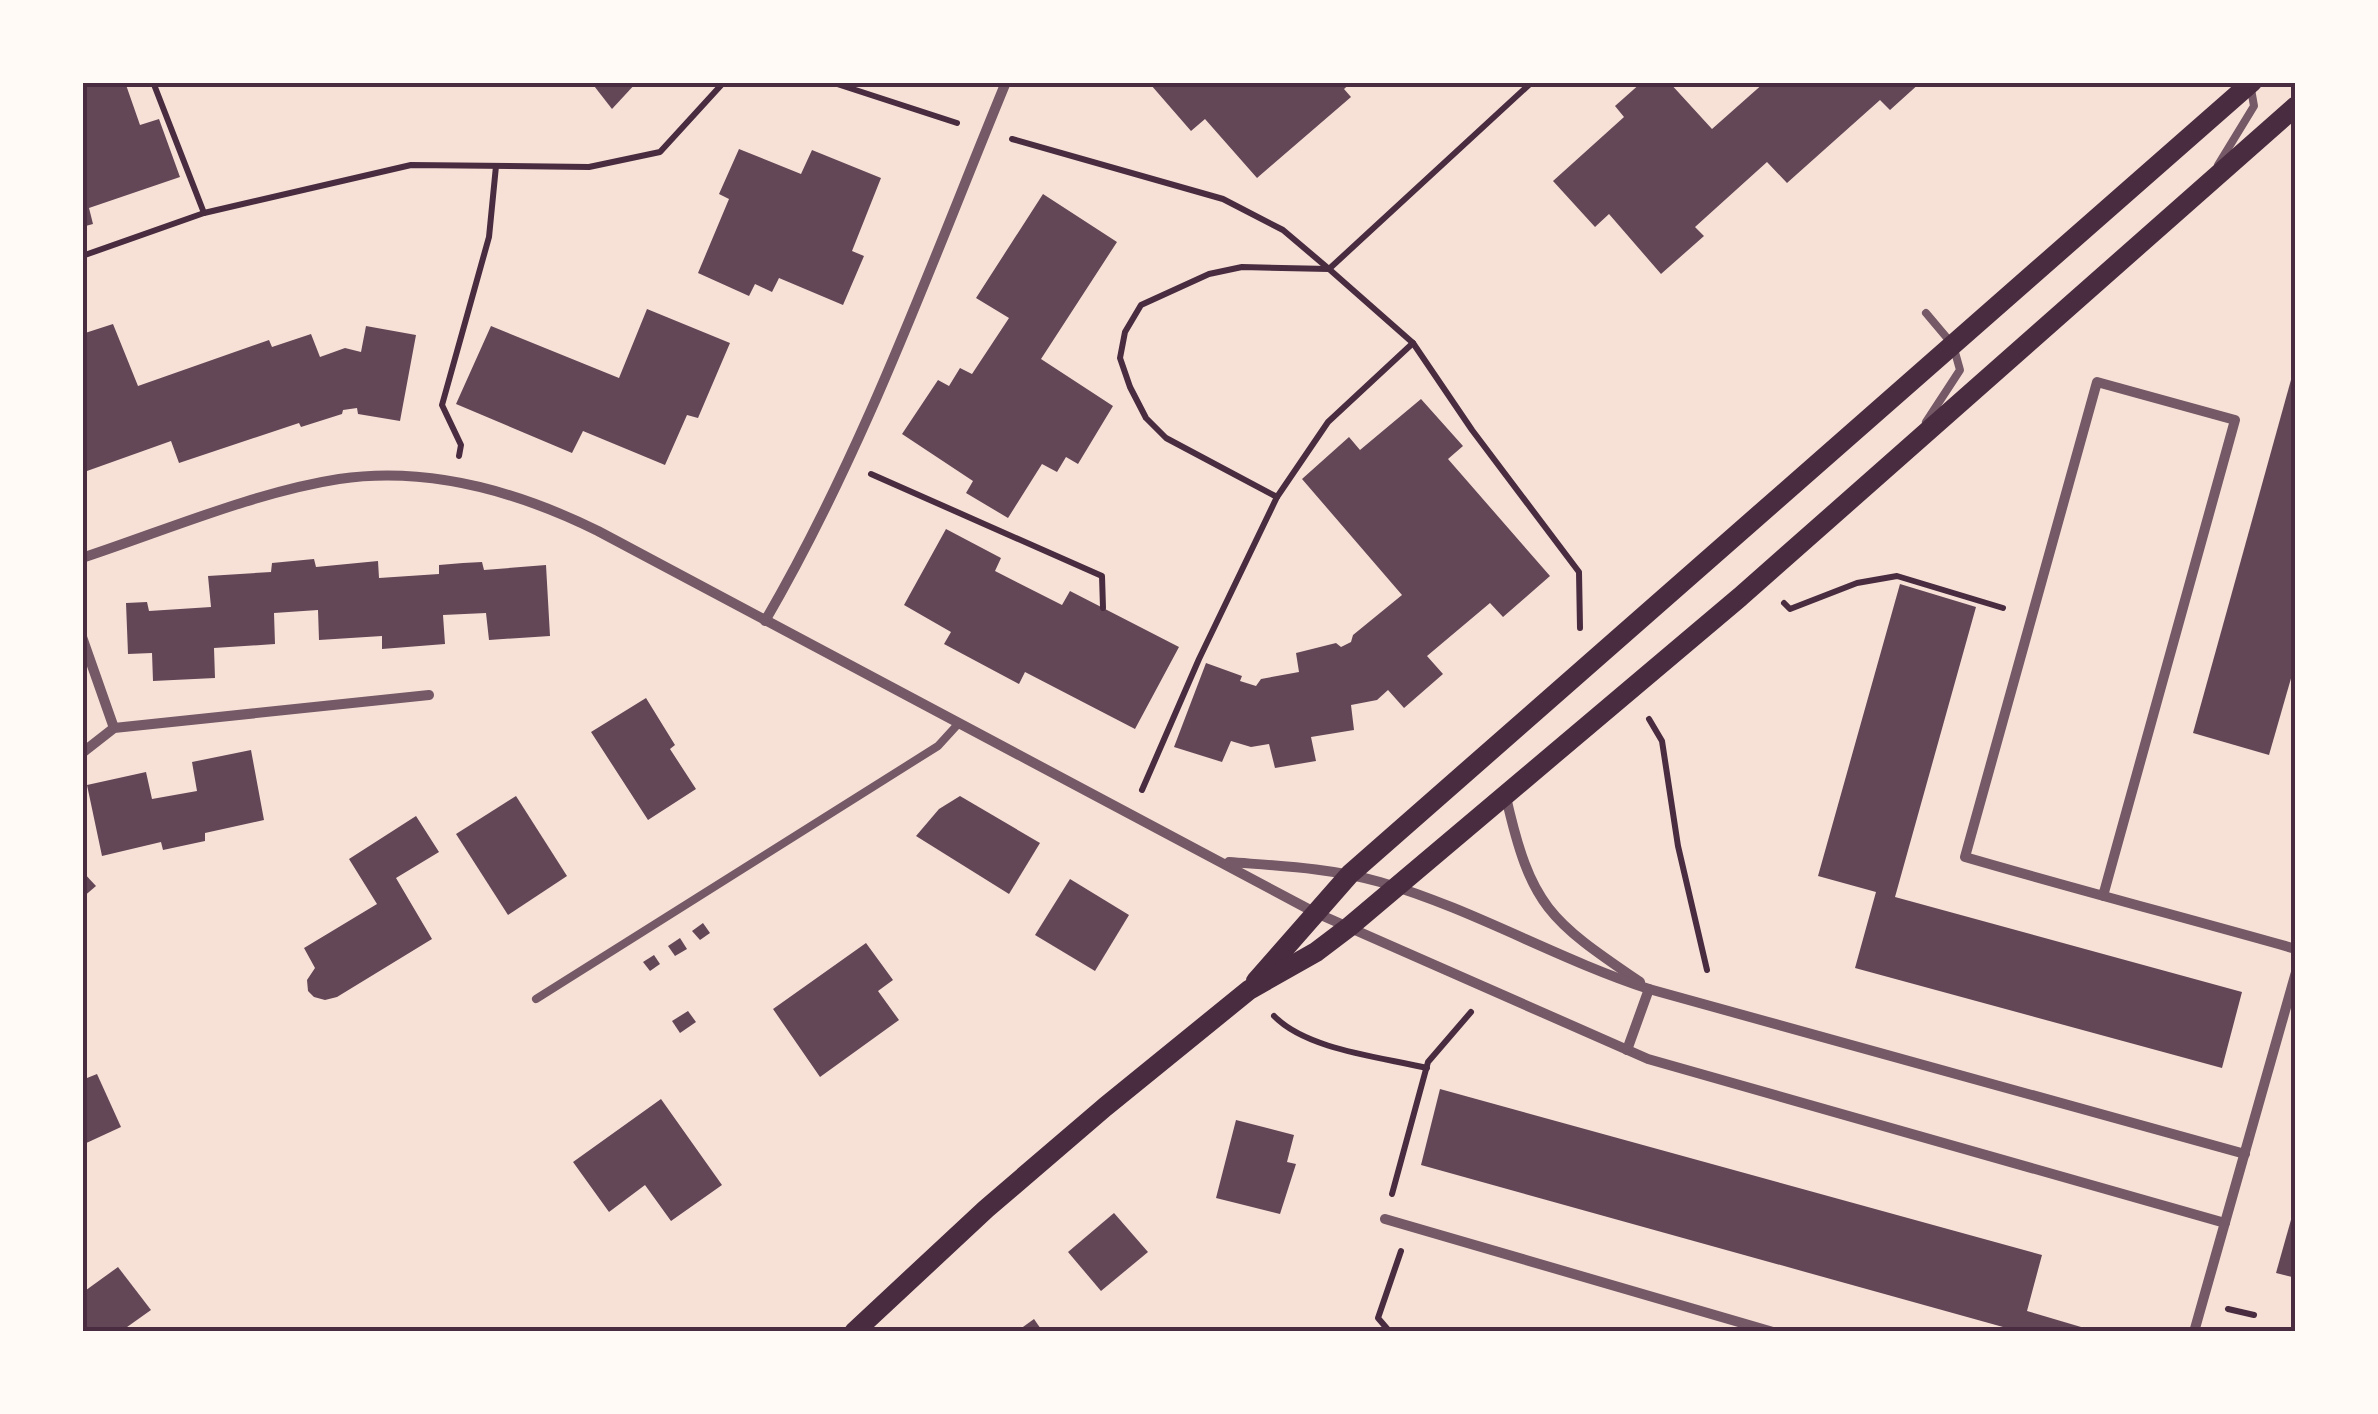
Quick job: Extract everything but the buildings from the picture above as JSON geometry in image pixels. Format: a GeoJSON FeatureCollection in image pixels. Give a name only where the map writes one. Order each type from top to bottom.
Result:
{"type":"FeatureCollection","features":[{"type":"Feature","properties":{"kind":"main road"},"geometry":{"type":"LineString","coordinates":[[1248,990],[1350,874],[2250,83]]}},
{"type":"Feature","properties":{"kind":"main road"},"geometry":{"type":"LineString","coordinates":[[854,1332],[1064,1140],[1248,990],[1350,928],[1506,797],[1909,449],[2296,106]]}},
{"type":"Feature","properties":{"kind":"street"},"geometry":{"type":"LineString","coordinates":[[766,621],[847,464],[1006,82]]}},
{"type":"Feature","properties":{"kind":"street"},"geometry":{"type":"LineString","coordinates":[[2102,896],[2235,420],[2097,382],[1965,858],[2296,950]]}},
{"type":"Feature","properties":{"kind":"street"},"geometry":{"type":"LineString","coordinates":[[82,558],[308,485],[371,476],[405,476],[505,494],[570,517],[1314,912],[1628,1050],[1677,1070],[2225,1222]]}},
{"type":"Feature","properties":{"kind":"street"},"geometry":{"type":"LineString","coordinates":[[82,636],[114,728]]}},
{"type":"Feature","properties":{"kind":"street"},"geometry":{"type":"LineString","coordinates":[[82,753],[114,728],[429,695]]}},
{"type":"Feature","properties":{"kind":"street"},"geometry":{"type":"LineString","coordinates":[[1506,797],[1518,850],[1539,899],[1570,933],[1649,989]]}},
{"type":"Feature","properties":{"kind":"street"},"geometry":{"type":"LineString","coordinates":[[1223,861],[1350,874],[1451,907],[1581,966],[1649,989],[2245,1154]]}},
{"type":"Feature","properties":{"kind":"street"},"geometry":{"type":"LineString","coordinates":[[2194,1332],[2296,972]]}},
{"type":"Feature","properties":{"kind":"street"},"geometry":{"type":"LineString","coordinates":[[1628,1050],[1649,989]]}},
{"type":"Feature","properties":{"kind":"street"},"geometry":{"type":"LineString","coordinates":[[1385,1219],[1773,1332]]}},
{"type":"Feature","properties":{"kind":"lane"},"geometry":{"type":"LineString","coordinates":[[2205,186],[2254,106],[2250,83]]}},
{"type":"Feature","properties":{"kind":"lane"},"geometry":{"type":"LineString","coordinates":[[1909,449],[1960,370],[1953,345],[1926,312]]}},
{"type":"Feature","properties":{"kind":"lane"},"geometry":{"type":"LineString","coordinates":[[536,1000],[938,746],[958,723]]}},
{"type":"Feature","properties":{"kind":"path"},"geometry":{"type":"LineString","coordinates":[[153,82],[204,213]]}},
{"type":"Feature","properties":{"kind":"path"},"geometry":{"type":"LineString","coordinates":[[82,256],[204,213],[411,165],[588,166],[660,152],[724,82]]}},
{"type":"Feature","properties":{"kind":"path"},"geometry":{"type":"LineString","coordinates":[[831,82],[986,132],[1223,199],[1283,230],[1413,343],[1472,430],[1579,572],[1580,640]]}},
{"type":"Feature","properties":{"kind":"path"},"geometry":{"type":"LineString","coordinates":[[1278,497],[1166,438],[1146,418],[1120,358],[1125,332],[1141,305],[1209,274],[1242,267],[1330,268],[1532,82]]}},
{"type":"Feature","properties":{"kind":"path"},"geometry":{"type":"LineString","coordinates":[[453,482],[461,445],[442,405],[490,237],[496,166]]}},
{"type":"Feature","properties":{"kind":"path"},"geometry":{"type":"LineString","coordinates":[[1132,814],[1199,659],[1278,497],[1328,422],[1413,343]]}},
{"type":"Feature","properties":{"kind":"path"},"geometry":{"type":"LineString","coordinates":[[847,464],[1102,576],[1103,608]]}},
{"type":"Feature","properties":{"kind":"path"},"geometry":{"type":"LineString","coordinates":[[1776,594],[1790,609],[1857,584],[1897,576],[2032,616]]}},
{"type":"Feature","properties":{"kind":"path"},"geometry":{"type":"LineString","coordinates":[[1644,710],[1662,741],[1678,846],[1706,970]]}},
{"type":"Feature","properties":{"kind":"path"},"geometry":{"type":"LineString","coordinates":[[1385,1219],[1428,1062],[1493,988]]}},
{"type":"Feature","properties":{"kind":"path"},"geometry":{"type":"LineString","coordinates":[[1248,990],[1288,1030],[1427,1068]]}},
{"type":"Feature","properties":{"kind":"path"},"geometry":{"type":"LineString","coordinates":[[1390,1332],[1378,1318],[1409,1226]]}}]}
